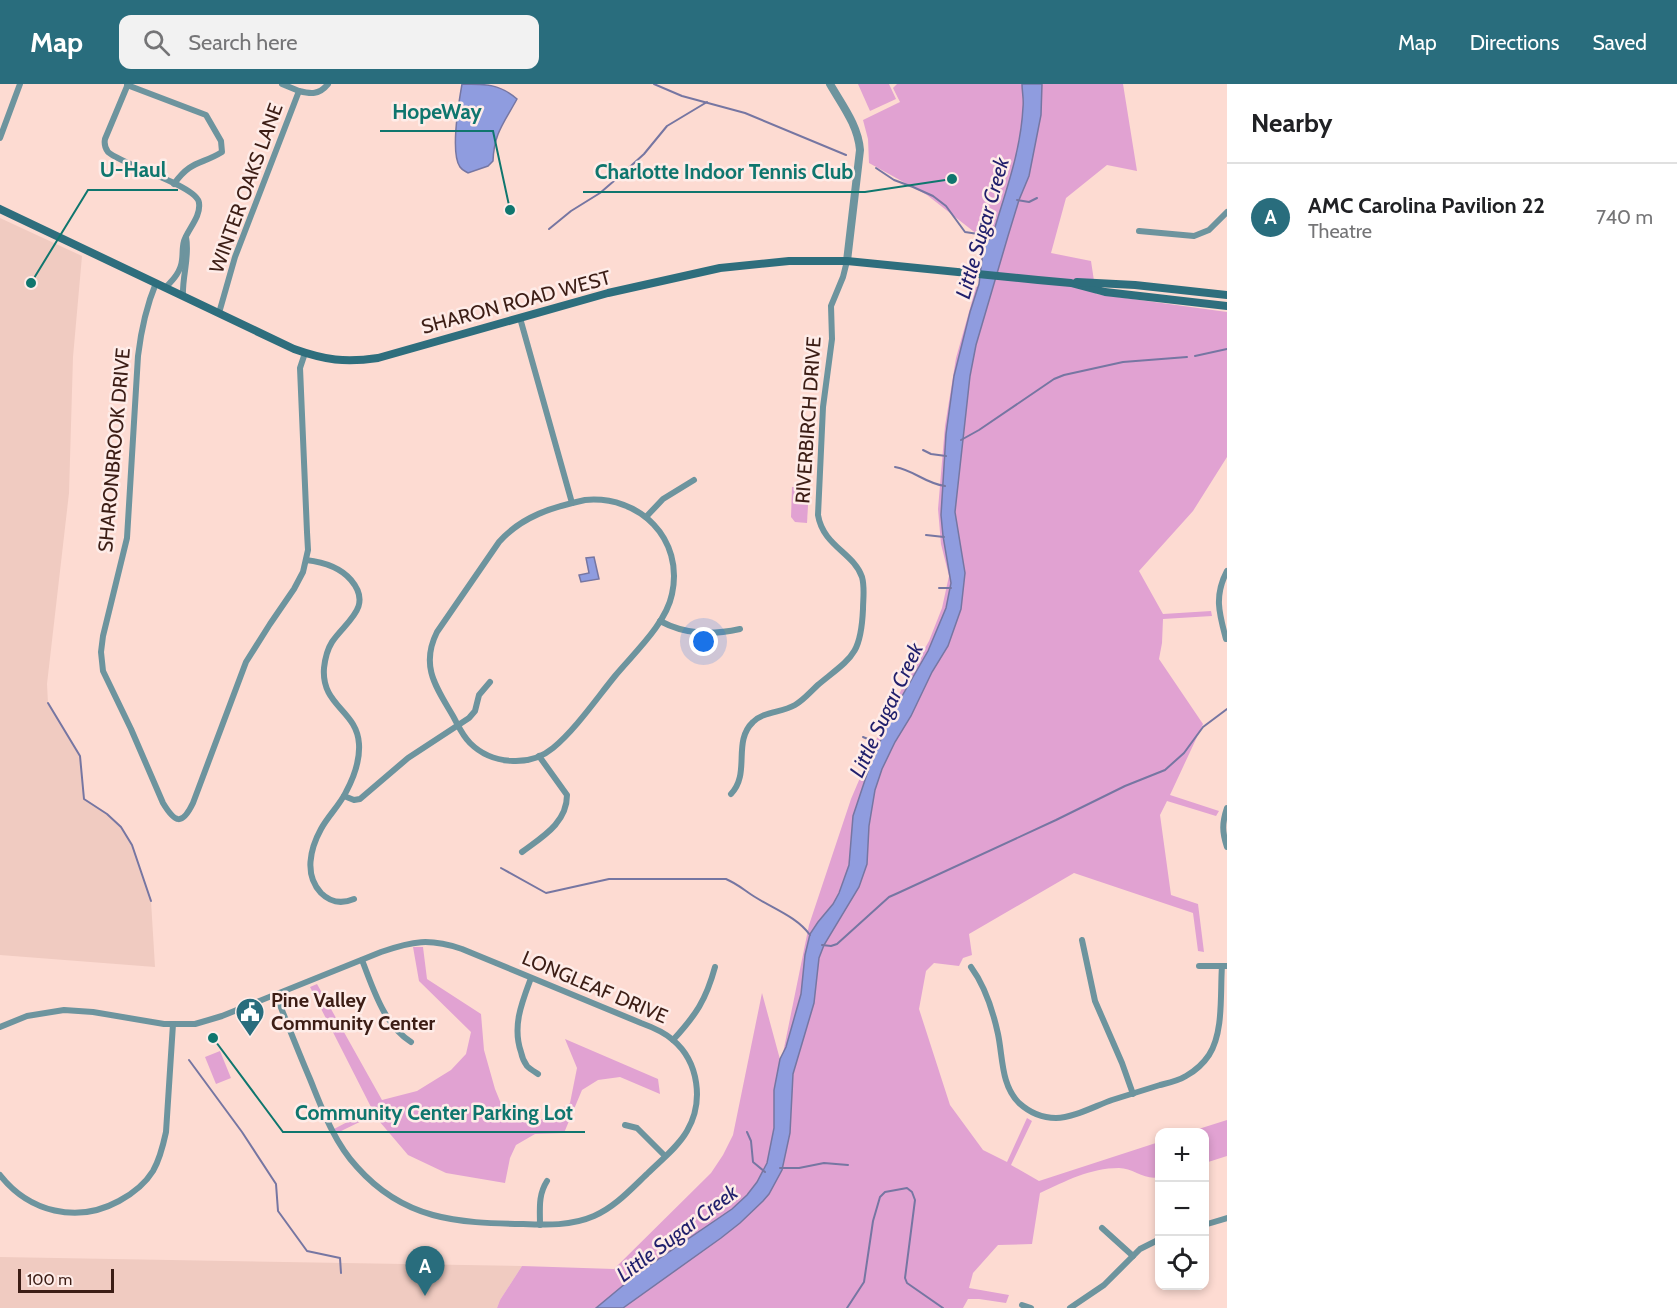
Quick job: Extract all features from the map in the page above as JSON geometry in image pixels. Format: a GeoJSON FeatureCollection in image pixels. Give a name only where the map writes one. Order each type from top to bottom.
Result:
{"type":"FeatureCollection","features":[{"type":"Feature","properties":{"kind":"main road","name":"SHARON ROAD WEST"},"geometry":{"type":"LineString","coordinates":[[0,209],[305,353],[330,360],[353,361],[394,354],[608,293],[720,268],[789,261],[848,261],[959,271],[1071,283],[1105,292],[1227,306]]}},
{"type":"Feature","properties":{"kind":"main road","name":"SHARON ROAD WEST"},"geometry":{"type":"LineString","coordinates":[[1071,283],[1102,282],[1227,295]]}},
{"type":"Feature","properties":{"kind":"street"},"geometry":{"type":"LineString","coordinates":[[0,138],[20,84]]}},
{"type":"Feature","properties":{"kind":"street","name":"WINTER OAKS LANE"},"geometry":{"type":"LineString","coordinates":[[219,313],[235,257],[299,91],[282,84]]}},
{"type":"Feature","properties":{"kind":"street"},"geometry":{"type":"LineString","coordinates":[[299,91],[317,93],[328,84]]}},
{"type":"Feature","properties":{"kind":"street"},"geometry":{"type":"LineString","coordinates":[[830,84],[854,125],[860,142],[848,261]]}},
{"type":"Feature","properties":{"kind":"street"},"geometry":{"type":"LineString","coordinates":[[174,184],[182,172],[191,165],[222,152],[221,141],[206,115],[127,85],[105,139],[104,144],[107,151],[120,159],[195,194],[200,202],[198,214],[183,244],[185,255],[183,296]]}},
{"type":"Feature","properties":{"kind":"street"},"geometry":{"type":"LineString","coordinates":[[1139,231],[1194,236],[1209,230],[1227,212]]}},
{"type":"Feature","properties":{"kind":"street","name":"RIVERBIRCH DRIVE"},"geometry":{"type":"LineString","coordinates":[[731,794],[740,779],[742,740],[752,723],[768,713],[786,709],[801,701],[845,663],[858,645],[861,634],[864,592],[862,577],[855,565],[821,528],[818,515],[823,407],[832,339],[831,306],[848,261]]}},
{"type":"Feature","properties":{"kind":"street"},"geometry":{"type":"LineString","coordinates":[[166,287],[183,268]]}},
{"type":"Feature","properties":{"kind":"street","name":"SHARONBROOK DRIVE"},"geometry":{"type":"LineString","coordinates":[[156,283],[143,320],[138,356],[127,538],[101,651],[103,671],[163,803],[172,817],[181,819],[187,815],[246,662],[297,584],[306,560],[307,532],[300,368],[305,353]]}},
{"type":"Feature","properties":{"kind":"street"},"geometry":{"type":"LineString","coordinates":[[520,318],[572,503]]}},
{"type":"Feature","properties":{"kind":"street"},"geometry":{"type":"LineString","coordinates":[[646,517],[666,497],[694,480]]}},
{"type":"Feature","properties":{"kind":"street"},"geometry":{"type":"LineString","coordinates":[[589,500],[613,501],[637,510],[646,517],[663,536],[673,565],[672,594],[660,621],[552,749],[523,761],[512,761],[494,758],[476,748],[465,737],[437,689],[430,670],[430,650],[442,624],[505,535],[536,514],[589,500]]}},
{"type":"Feature","properties":{"kind":"street"},"geometry":{"type":"LineString","coordinates":[[306,560],[325,564],[342,572],[352,581],[359,602],[356,613],[329,647],[324,671],[328,693],[354,726],[358,740],[357,764],[344,796],[320,830],[312,849],[310,867],[317,888],[329,900],[344,902],[354,899]]}},
{"type":"Feature","properties":{"kind":"street"},"geometry":{"type":"LineString","coordinates":[[1226,639],[1218,604],[1220,587],[1227,571]]}},
{"type":"Feature","properties":{"kind":"street"},"geometry":{"type":"LineString","coordinates":[[660,621],[679,630],[698,633],[723,633],[740,629]]}},
{"type":"Feature","properties":{"kind":"street"},"geometry":{"type":"LineString","coordinates":[[344,796],[354,800],[360,798],[408,758],[469,718],[475,711],[479,695],[490,682]]}},
{"type":"Feature","properties":{"kind":"street"},"geometry":{"type":"LineString","coordinates":[[522,852],[559,822],[567,802],[567,795],[539,756]]}},
{"type":"Feature","properties":{"kind":"street"},"geometry":{"type":"LineString","coordinates":[[1227,808],[1222,830],[1227,847]]}},
{"type":"Feature","properties":{"kind":"street"},"geometry":{"type":"LineString","coordinates":[[1082,940],[1095,1001],[1133,1094]]}},
{"type":"Feature","properties":{"kind":"street","name":"LONGLEAF DRIVE"},"geometry":{"type":"LineString","coordinates":[[0,1027],[27,1016],[64,1010],[93,1012],[154,1023],[195,1024],[276,995],[362,960],[412,943],[436,942],[462,949],[659,1030],[674,1040],[692,1067],[697,1087],[698,1098],[692,1121],[678,1144],[615,1203],[599,1214],[571,1223],[540,1225],[476,1223],[429,1214],[405,1204],[369,1179],[346,1154],[327,1122],[276,995]]}},
{"type":"Feature","properties":{"kind":"street"},"geometry":{"type":"LineString","coordinates":[[362,960],[387,1016],[399,1034],[411,1042]]}},
{"type":"Feature","properties":{"kind":"street"},"geometry":{"type":"LineString","coordinates":[[971,967],[981,980],[995,1022],[1006,1082],[1013,1096],[1035,1114],[1060,1118],[1185,1076],[1202,1064],[1214,1047],[1218,1031],[1224,966],[1199,966]]}},
{"type":"Feature","properties":{"kind":"street"},"geometry":{"type":"LineString","coordinates":[[674,1040],[698,1011],[711,984],[715,967]]}},
{"type":"Feature","properties":{"kind":"street"},"geometry":{"type":"LineString","coordinates":[[531,978],[520,1008],[517,1034],[524,1062],[527,1067],[538,1074]]}},
{"type":"Feature","properties":{"kind":"street"},"geometry":{"type":"LineString","coordinates":[[0,1175],[23,1198],[36,1205],[74,1214],[99,1210],[116,1203],[137,1189],[153,1171],[164,1145],[173,1024]]}},
{"type":"Feature","properties":{"kind":"street"},"geometry":{"type":"LineString","coordinates":[[625,1125],[637,1128],[665,1156]]}},
{"type":"Feature","properties":{"kind":"street"},"geometry":{"type":"LineString","coordinates":[[540,1225],[540,1194],[547,1180]]}},
{"type":"Feature","properties":{"kind":"street"},"geometry":{"type":"LineString","coordinates":[[1209,1223],[1227,1218]]}},
{"type":"Feature","properties":{"kind":"street"},"geometry":{"type":"LineString","coordinates":[[1102,1228],[1133,1256]]}},
{"type":"Feature","properties":{"kind":"street"},"geometry":{"type":"LineString","coordinates":[[1070,1308],[1104,1285],[1144,1246],[1155,1241]]}},
{"type":"Feature","properties":{"kind":"street"},"geometry":{"type":"LineString","coordinates":[[1022,1305],[1031,1308]]}},
{"type":"Feature","properties":{"kind":"shaded area"},"geometry":{"type":"Polygon","coordinates":[[[858,84],[889,84],[896,99],[870,111],[858,84]]]}},
{"type":"Feature","properties":{"kind":"shaded area"},"geometry":{"type":"Polygon","coordinates":[[[897,84],[1123,84],[1137,171],[1107,165],[1066,198],[1051,253],[1091,261],[1096,294],[1227,312],[1227,457],[1193,511],[1139,571],[1163,614],[1211,611],[1212,616],[1163,619],[1159,659],[1203,724],[1170,795],[1219,811],[1216,816],[1167,801],[1160,815],[1171,895],[1198,904],[1204,952],[1198,951],[1193,913],[1074,873],[969,934],[972,955],[963,958],[959,966],[934,963],[926,971],[919,1009],[950,1105],[983,1150],[1007,1162],[1027,1118],[1032,1121],[1011,1165],[1039,1181],[1155,1143],[1155,1178],[1119,1168],[1098,1170],[1040,1193],[1032,1244],[998,1245],[973,1273],[969,1288],[1009,1295],[1006,1303],[968,1299],[963,1308],[497,1308],[522,1266],[614,1269],[711,1173],[723,1155],[733,1135],[762,993],[781,1063],[809,925],[851,799],[886,717],[929,641],[942,608],[949,576],[941,544],[938,509],[945,426],[956,358],[976,287],[987,284],[996,249],[927,195],[869,163],[868,139],[863,120],[900,102],[893,88],[897,84]]]}},
{"type":"Feature","properties":{"kind":"shaded area"},"geometry":{"type":"Polygon","coordinates":[[[0,218],[82,256],[73,357],[69,493],[47,684],[48,703],[80,756],[84,799],[107,814],[121,827],[132,845],[151,901],[155,967],[0,955],[0,218]]]}},
{"type":"Feature","properties":{"kind":"shaded area"},"geometry":{"type":"Polygon","coordinates":[[[792,487],[809,488],[807,523],[795,522],[791,517],[792,487]]]}},
{"type":"Feature","properties":{"kind":"shaded area"},"geometry":{"type":"Polygon","coordinates":[[[413,947],[423,947],[427,979],[481,1014],[484,1050],[504,1111],[529,1122],[549,1118],[570,1103],[577,1068],[565,1039],[658,1079],[660,1094],[620,1077],[598,1080],[582,1090],[564,1133],[535,1134],[516,1145],[510,1158],[505,1183],[446,1173],[408,1155],[374,1115],[337,1133],[334,1129],[372,1109],[310,987],[317,984],[382,1100],[417,1091],[451,1070],[466,1054],[471,1032],[419,981],[413,947]]]}},
{"type":"Feature","properties":{"kind":"shaded area"},"geometry":{"type":"Polygon","coordinates":[[[220,1051],[231,1078],[216,1084],[205,1057],[220,1051]]]}},
{"type":"Feature","properties":{"kind":"shaded area"},"geometry":{"type":"Polygon","coordinates":[[[1227,1120],[1227,1156],[1209,1162],[1209,1128],[1202,1128],[1227,1120]]]}},
{"type":"Feature","properties":{"kind":"shaded area"},"geometry":{"type":"Polygon","coordinates":[[[0,1257],[522,1266],[497,1308],[0,1308],[0,1257]]]}},
{"type":"Feature","properties":{"kind":"water"},"geometry":{"type":"Polygon","coordinates":[[[462,84],[492,86],[505,90],[517,99],[498,135],[493,161],[488,166],[468,173],[460,167],[456,151],[456,127],[462,84]]]}},
{"type":"Feature","properties":{"kind":"water"},"geometry":{"type":"Polygon","coordinates":[[[1022,84],[1042,84],[1041,115],[1029,176],[1008,236],[976,345],[970,376],[955,512],[965,573],[961,609],[948,646],[932,672],[882,769],[875,790],[869,826],[867,864],[859,887],[824,945],[819,958],[814,1003],[793,1074],[790,1133],[782,1170],[763,1201],[721,1238],[623,1308],[596,1308],[638,1273],[732,1209],[757,1182],[767,1163],[774,1128],[774,1090],[780,1059],[786,1047],[801,994],[805,955],[810,934],[839,893],[849,865],[853,816],[871,762],[894,710],[928,651],[946,608],[951,583],[941,515],[946,434],[954,376],[979,284],[984,243],[993,234],[1016,156],[1022,123],[1022,84]]]}},
{"type":"Feature","properties":{"kind":"water"},"geometry":{"type":"Polygon","coordinates":[[[594,557],[599,579],[581,582],[579,575],[589,573],[586,558],[594,557]]]}},
{"type":"Feature","properties":{"kind":"waterway"},"geometry":{"type":"LineString","coordinates":[[654,84],[682,96],[745,113],[846,155]]}},
{"type":"Feature","properties":{"kind":"waterway"},"geometry":{"type":"LineString","coordinates":[[549,229],[571,211],[600,193],[622,174],[644,154],[667,126],[707,102]]}},
{"type":"Feature","properties":{"kind":"waterway","name":"Little Sugar Creek"},"geometry":{"type":"LineString","coordinates":[[876,168],[894,180],[933,196],[946,206],[965,232],[989,239]]}},
{"type":"Feature","properties":{"kind":"waterway"},"geometry":{"type":"LineString","coordinates":[[1017,200],[1029,202],[1037,198]]}},
{"type":"Feature","properties":{"kind":"waterway"},"geometry":{"type":"LineString","coordinates":[[1195,356],[1227,349]]}},
{"type":"Feature","properties":{"kind":"waterway"},"geometry":{"type":"LineString","coordinates":[[961,440],[1054,379],[1064,375],[1123,362],[1187,357]]}},
{"type":"Feature","properties":{"kind":"waterway"},"geometry":{"type":"LineString","coordinates":[[923,450],[931,454],[946,456]]}},
{"type":"Feature","properties":{"kind":"waterway"},"geometry":{"type":"LineString","coordinates":[[895,467],[945,486]]}},
{"type":"Feature","properties":{"kind":"waterway"},"geometry":{"type":"LineString","coordinates":[[926,535],[944,537]]}},
{"type":"Feature","properties":{"kind":"waterway"},"geometry":{"type":"LineString","coordinates":[[939,588],[951,588]]}},
{"type":"Feature","properties":{"kind":"waterway"},"geometry":{"type":"LineString","coordinates":[[48,703],[80,756],[84,799],[107,814],[121,827],[132,845],[151,901]]}},
{"type":"Feature","properties":{"kind":"waterway"},"geometry":{"type":"LineString","coordinates":[[822,945],[837,944],[889,897],[1125,786],[1165,770],[1184,753],[1203,727],[1227,709]]}},
{"type":"Feature","properties":{"kind":"waterway","name":"Little Sugar Creek"},"geometry":{"type":"LineString","coordinates":[[863,737],[880,744]]}},
{"type":"Feature","properties":{"kind":"waterway"},"geometry":{"type":"LineString","coordinates":[[501,868],[546,893],[609,879],[726,879],[792,918],[810,935]]}},
{"type":"Feature","properties":{"kind":"waterway"},"geometry":{"type":"LineString","coordinates":[[189,1060],[242,1132],[276,1184],[278,1211],[307,1251],[340,1258],[341,1273]]}},
{"type":"Feature","properties":{"kind":"waterway"},"geometry":{"type":"LineString","coordinates":[[747,1132],[751,1141],[753,1162],[765,1172]]}},
{"type":"Feature","properties":{"kind":"waterway"},"geometry":{"type":"LineString","coordinates":[[780,1168],[799,1168],[824,1163],[848,1165]]}},
{"type":"Feature","properties":{"kind":"waterway"},"geometry":{"type":"LineString","coordinates":[[847,1308],[864,1282],[873,1221],[880,1197],[885,1192],[907,1188],[912,1192],[915,1200],[905,1278],[907,1283],[943,1308]]}},
{"type":"Feature","properties":{"kind":"place","name":"Charlotte Indoor Tennis Club"},"geometry":{"type":"Point","coordinates":[952,179]}},
{"type":"Feature","properties":{"kind":"place","name":"HopeWay"},"geometry":{"type":"Point","coordinates":[510,210]}},
{"type":"Feature","properties":{"kind":"place","name":"U-Haul"},"geometry":{"type":"Point","coordinates":[31,283]}},
{"type":"Feature","properties":{"kind":"place","name":"Community Center Parking Lot"},"geometry":{"type":"Point","coordinates":[213,1038]}},
{"type":"Feature","properties":{"kind":"place","name":"Pine Valley Community Center"},"geometry":{"type":"Point","coordinates":[250,1038]}},
{"type":"Feature","properties":{"kind":"place","name":"AMC Carolina Pavilion 22"},"geometry":{"type":"Point","coordinates":[425,1296]}}]}
